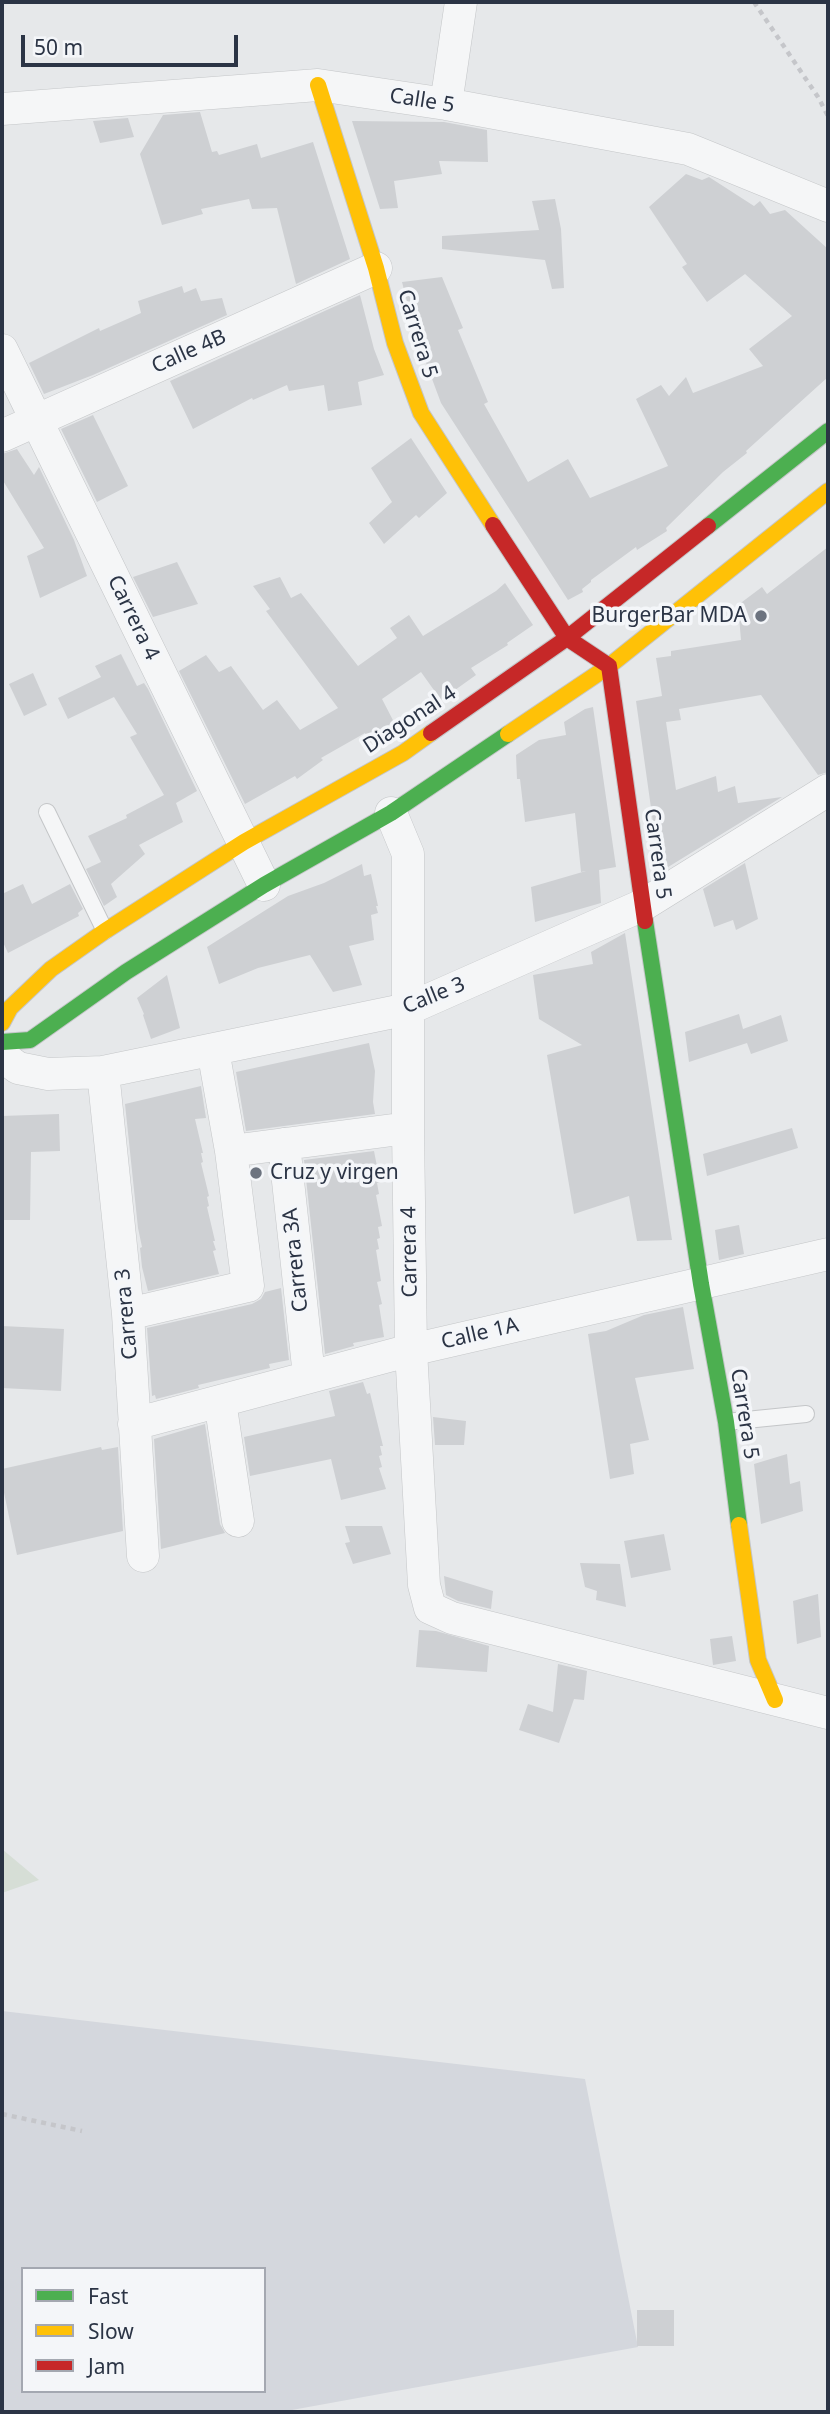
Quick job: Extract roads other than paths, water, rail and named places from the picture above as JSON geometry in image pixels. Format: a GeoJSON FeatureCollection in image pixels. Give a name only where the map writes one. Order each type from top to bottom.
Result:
{"type":"FeatureCollection","features":[{"type":"Feature","properties":{"kind":"street"},"geometry":{"type":"LineString","coordinates":[[446,104],[461,2]]}},
{"type":"Feature","properties":{"kind":"street","name":"Calle 5"},"geometry":{"type":"LineString","coordinates":[[2,109],[318,85],[446,104],[688,149],[828,206]]}},
{"type":"Feature","properties":{"kind":"street","name":"Carrera 5"},"geometry":{"type":"LineString","coordinates":[[318,85],[376,268],[395,343],[421,413],[567,638],[609,666],[701,1283],[726,1422],[758,1660],[775,1700]]}},
{"type":"Feature","properties":{"kind":"street","name":"Calle 4B"},"geometry":{"type":"LineString","coordinates":[[2,436],[376,268]]}},
{"type":"Feature","properties":{"kind":"street","name":"Carrera 4"},"geometry":{"type":"LineString","coordinates":[[2,350],[264,885]]}},
{"type":"Feature","properties":{"kind":"street","name":"Diagonal 4"},"geometry":{"type":"LineString","coordinates":[[2,1023],[10,1008],[51,969],[105,931],[244,842],[403,753],[567,638],[828,431]]}},
{"type":"Feature","properties":{"kind":"street"},"geometry":{"type":"LineString","coordinates":[[2,1042],[30,1040],[126,972],[264,885],[391,813],[609,666],[828,491]]}},
{"type":"Feature","properties":{"kind":"street","name":"Calle 3"},"geometry":{"type":"LineString","coordinates":[[2,1056],[18,1068],[48,1074],[103,1072],[408,1009],[643,905],[828,790]]}},
{"type":"Feature","properties":{"kind":"street","name":"Carrera 4"},"geometry":{"type":"LineString","coordinates":[[391,813],[408,855],[411,1350],[424,1585],[430,1608],[452,1618],[775,1700]]}},
{"type":"Feature","properties":{"kind":"street"},"geometry":{"type":"LineString","coordinates":[[128,1314],[248,1286],[231,1151],[213,1050]]}},
{"type":"Feature","properties":{"kind":"street","name":"Carrera 3"},"geometry":{"type":"LineString","coordinates":[[103,1072],[128,1314],[143,1556]]}},
{"type":"Feature","properties":{"kind":"street"},"geometry":{"type":"LineString","coordinates":[[231,1151],[408,1128]]}},
{"type":"Feature","properties":{"kind":"street","name":"Carrera 3A"},"geometry":{"type":"LineString","coordinates":[[284,1144],[309,1376]]}},
{"type":"Feature","properties":{"kind":"street","name":"Calle 1A"},"geometry":{"type":"LineString","coordinates":[[134,1424],[411,1350],[828,1254]]}},
{"type":"Feature","properties":{"kind":"street"},"geometry":{"type":"LineString","coordinates":[[220,1401],[238,1521]]}},
{"type":"Feature","properties":{"kind":"street"},"geometry":{"type":"LineString","coordinates":[[775,1700],[828,1713]]}},
{"type":"Feature","properties":{"kind":"lane"},"geometry":{"type":"LineString","coordinates":[[47,812],[105,931]]}},
{"type":"Feature","properties":{"kind":"lane"},"geometry":{"type":"LineString","coordinates":[[726,1422],[806,1414]]}},
{"type":"Feature","properties":{"kind":"place","name":"BurgerBar MDA"},"geometry":{"type":"Point","coordinates":[761,616]}},
{"type":"Feature","properties":{"kind":"place","name":"Cruz y virgen"},"geometry":{"type":"Point","coordinates":[256,1173]}}]}
